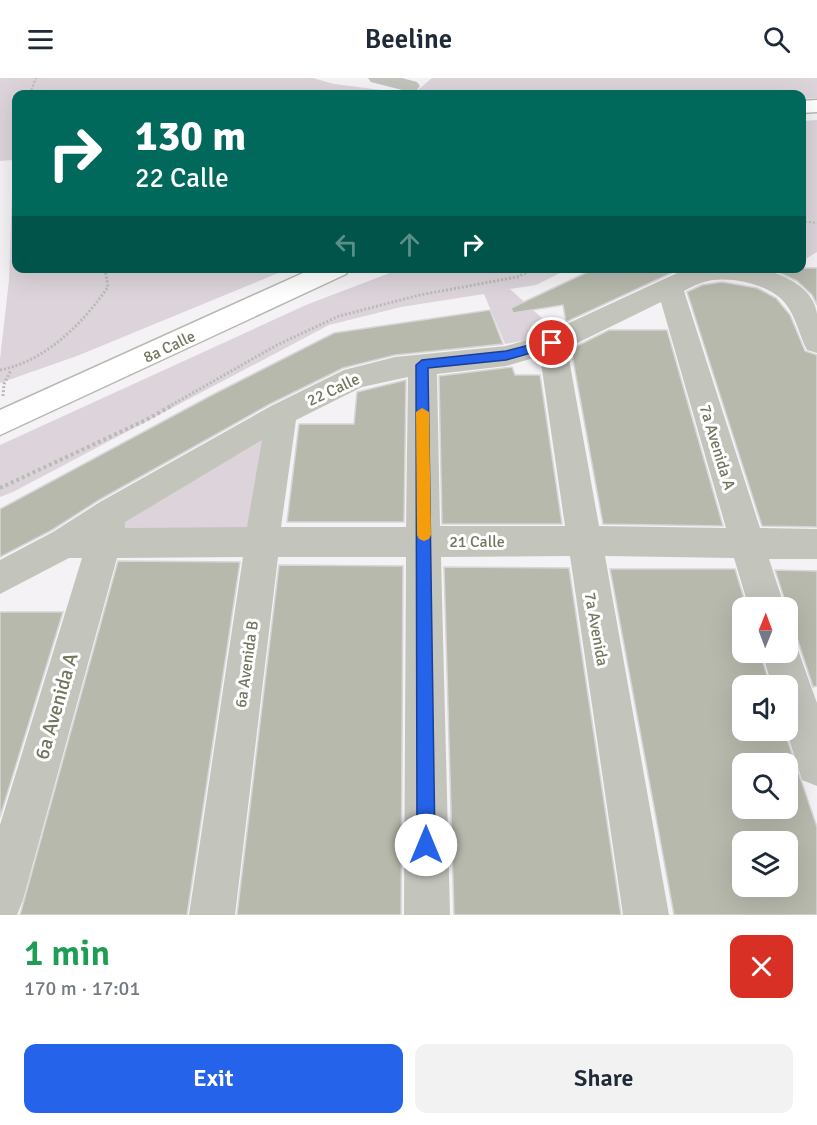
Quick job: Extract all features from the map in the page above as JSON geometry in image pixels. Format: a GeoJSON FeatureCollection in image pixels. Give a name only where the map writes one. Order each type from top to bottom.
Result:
{"type":"FeatureCollection","features":[{"type":"Feature","properties":{"kind":"main road","name":"8a Calle"},"geometry":{"type":"LineString","coordinates":[[0,423],[326,273]]}},
{"type":"Feature","properties":{"kind":"street"},"geometry":{"type":"LineString","coordinates":[[378,78],[410,86]]}},
{"type":"Feature","properties":{"kind":"street","name":"22 Calle"},"geometry":{"type":"LineString","coordinates":[[108,527],[282,414],[354,378],[422,365],[506,356],[552,343],[669,286],[703,273],[734,273],[768,280],[795,297],[817,343]]}},
{"type":"Feature","properties":{"kind":"street","name":"7a Avenida A"},"geometry":{"type":"LineString","coordinates":[[669,286],[764,597]]}},
{"type":"Feature","properties":{"kind":"street","name":"7a Avenida"},"geometry":{"type":"LineString","coordinates":[[552,343],[582,542],[646,915]]}},
{"type":"Feature","properties":{"kind":"street"},"geometry":{"type":"LineString","coordinates":[[422,365],[426,915]]}},
{"type":"Feature","properties":{"kind":"street","name":"6a Avenida B"},"geometry":{"type":"LineString","coordinates":[[212,915],[262,543],[282,414]]}},
{"type":"Feature","properties":{"kind":"street","name":"21 Calle"},"geometry":{"type":"LineString","coordinates":[[0,578],[64,543],[108,527],[262,543],[424,541],[817,544]]}},
{"type":"Feature","properties":{"kind":"street","name":"6a Avenida A"},"geometry":{"type":"LineString","coordinates":[[0,900],[108,527]]}},
{"type":"Feature","properties":{"kind":"street"},"geometry":{"type":"LineString","coordinates":[[785,663],[817,765]]}},
{"type":"Feature","properties":{"kind":"path"},"geometry":{"type":"LineString","coordinates":[[0,370],[11,369],[23,364],[72,331],[99,301],[108,287],[106,273]]}},
{"type":"Feature","properties":{"kind":"path"},"geometry":{"type":"LineString","coordinates":[[0,488],[146,420],[277,345],[339,316],[420,295],[517,277],[525,273]]}},
{"type":"Feature","properties":{"kind":"shaded area"},"geometry":{"type":"Polygon","coordinates":[[[0,78],[313,78],[334,84],[381,90],[12,90],[12,160],[0,161],[0,78]]]}},
{"type":"Feature","properties":{"kind":"shaded area"},"geometry":{"type":"Polygon","coordinates":[[[432,78],[817,78],[817,98],[806,99],[806,90],[418,90],[432,78]]]}},
{"type":"Feature","properties":{"kind":"shaded area"},"geometry":{"type":"Polygon","coordinates":[[[817,120],[817,252],[806,259],[806,121],[817,120]]]}},
{"type":"Feature","properties":{"kind":"shaded area"},"geometry":{"type":"Polygon","coordinates":[[[12,190],[12,273],[278,273],[77,356],[0,383],[0,359],[9,280],[12,190]]]}},
{"type":"Feature","properties":{"kind":"shaded area"},"geometry":{"type":"Polygon","coordinates":[[[390,273],[560,273],[536,285],[510,289],[555,330],[532,339],[505,344],[484,294],[401,307],[329,325],[0,497],[0,445],[306,305],[390,273]]]}},
{"type":"Feature","properties":{"kind":"shaded area"},"geometry":{"type":"Polygon","coordinates":[[[282,414],[262,543],[104,543],[112,512],[282,414]]]}},
{"type":"Feature","properties":{"kind":"building"},"geometry":{"type":"Polygon","coordinates":[[[806,268],[817,268],[817,305],[812,295],[797,281],[780,273],[806,273],[806,268]]]}},
{"type":"Feature","properties":{"kind":"building"},"geometry":{"type":"Polygon","coordinates":[[[585,273],[671,273],[566,322],[563,305],[513,313],[511,308],[585,273]]]}},
{"type":"Feature","properties":{"kind":"building"},"geometry":{"type":"Polygon","coordinates":[[[722,282],[757,288],[776,298],[790,315],[805,351],[817,355],[817,527],[762,526],[687,292],[702,285],[722,282]]]}},
{"type":"Feature","properties":{"kind":"building"},"geometry":{"type":"Polygon","coordinates":[[[490,310],[503,344],[395,355],[343,368],[270,404],[99,500],[52,530],[0,557],[0,509],[212,395],[334,333],[490,310]]]}},
{"type":"Feature","properties":{"kind":"building"},"geometry":{"type":"Polygon","coordinates":[[[609,330],[667,330],[723,526],[603,524],[571,349],[609,330]]]}},
{"type":"Feature","properties":{"kind":"building"},"geometry":{"type":"Polygon","coordinates":[[[512,367],[515,375],[540,375],[562,524],[442,524],[439,376],[512,367]]]}},
{"type":"Feature","properties":{"kind":"building"},"geometry":{"type":"Polygon","coordinates":[[[406,380],[404,522],[287,522],[299,424],[354,424],[357,392],[406,380]]]}},
{"type":"Feature","properties":{"kind":"building"},"geometry":{"type":"Polygon","coordinates":[[[118,561],[240,562],[187,915],[20,915],[118,561]]]}},
{"type":"Feature","properties":{"kind":"building"},"geometry":{"type":"Polygon","coordinates":[[[279,565],[403,566],[401,915],[237,915],[279,565]]]}},
{"type":"Feature","properties":{"kind":"building"},"geometry":{"type":"Polygon","coordinates":[[[444,567],[569,568],[621,915],[454,915],[444,567]]]}},
{"type":"Feature","properties":{"kind":"building"},"geometry":{"type":"Polygon","coordinates":[[[610,569],[735,569],[744,597],[732,597],[732,663],[763,663],[767,675],[732,675],[732,741],[788,741],[792,753],[732,753],[732,819],[798,819],[798,771],[817,827],[817,915],[674,915],[610,569]]]}},
{"type":"Feature","properties":{"kind":"building"},"geometry":{"type":"Polygon","coordinates":[[[775,570],[817,571],[817,686],[813,687],[798,641],[798,597],[784,597],[775,570]]]}},
{"type":"Feature","properties":{"kind":"building"},"geometry":{"type":"Polygon","coordinates":[[[0,612],[63,612],[0,817],[0,612]]]}},
{"type":"Feature","properties":{"kind":"slow traffic"},"geometry":{"type":"LineString","coordinates":[[422,412],[424,535]]}},
{"type":"Feature","properties":{"kind":"route"},"geometry":{"type":"LineString","coordinates":[[426,845],[422,365],[506,356],[552,343]]}}]}
